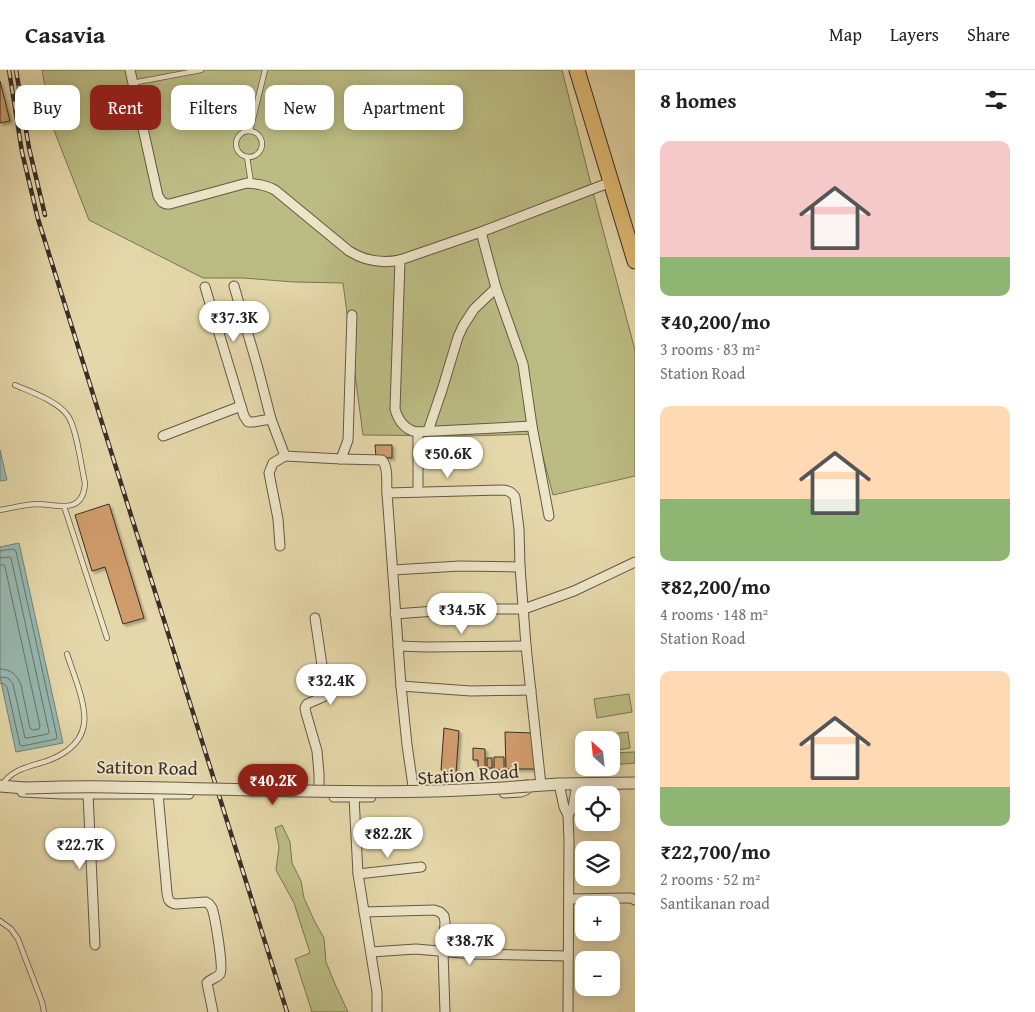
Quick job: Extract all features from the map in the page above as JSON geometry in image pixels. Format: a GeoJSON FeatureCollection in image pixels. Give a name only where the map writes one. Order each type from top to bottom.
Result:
{"type":"FeatureCollection","features":[{"type":"Feature","properties":{"kind":"main road"},"geometry":{"type":"LineString","coordinates":[[577,70],[635,261]]}},
{"type":"Feature","properties":{"kind":"street"},"geometry":{"type":"LineString","coordinates":[[130,70],[153,176],[158,196],[162,202],[170,204],[247,183],[268,186],[349,251],[368,260],[378,262],[400,260],[481,232],[611,182]]}},
{"type":"Feature","properties":{"kind":"street"},"geometry":{"type":"LineString","coordinates":[[481,232],[496,288],[523,364],[532,426],[549,516]]}},
{"type":"Feature","properties":{"kind":"street"},"geometry":{"type":"LineString","coordinates":[[400,260],[395,409],[405,427],[418,432],[532,426]]}},
{"type":"Feature","properties":{"kind":"street"},"geometry":{"type":"LineString","coordinates":[[234,286],[271,419],[285,456]]}},
{"type":"Feature","properties":{"kind":"street"},"geometry":{"type":"LineString","coordinates":[[205,287],[244,416],[248,422],[271,419]]}},
{"type":"Feature","properties":{"kind":"street"},"geometry":{"type":"LineString","coordinates":[[428,431],[463,326],[474,309],[496,288]]}},
{"type":"Feature","properties":{"kind":"street"},"geometry":{"type":"LineString","coordinates":[[341,460],[348,440],[352,315]]}},
{"type":"Feature","properties":{"kind":"street"},"geometry":{"type":"LineString","coordinates":[[163,436],[241,406]]}},
{"type":"Feature","properties":{"kind":"street"},"geometry":{"type":"LineString","coordinates":[[418,432],[418,492]]}},
{"type":"Feature","properties":{"kind":"street"},"geometry":{"type":"LineString","coordinates":[[280,546],[278,519],[269,473],[273,463],[285,456],[341,460],[382,460],[386,469],[401,686],[413,786]]}},
{"type":"Feature","properties":{"kind":"street"},"geometry":{"type":"LineString","coordinates":[[387,493],[500,490],[512,493],[515,497],[519,529],[520,567],[531,690],[535,786],[635,783]]}},
{"type":"Feature","properties":{"kind":"street"},"geometry":{"type":"LineString","coordinates":[[395,614],[462,609],[524,609],[574,591],[635,562]]}},
{"type":"Feature","properties":{"kind":"street"},"geometry":{"type":"LineString","coordinates":[[393,570],[460,566],[520,567]]}},
{"type":"Feature","properties":{"kind":"street"},"geometry":{"type":"LineString","coordinates":[[315,618],[326,692],[323,697],[307,704],[305,708],[317,752],[318,787]]}},
{"type":"Feature","properties":{"kind":"street"},"geometry":{"type":"LineString","coordinates":[[398,646],[526,646]]}},
{"type":"Feature","properties":{"kind":"street"},"geometry":{"type":"LineString","coordinates":[[401,686],[471,691],[531,690]]}},
{"type":"Feature","properties":{"kind":"street","name":"Satiton Road"},"geometry":{"type":"LineString","coordinates":[[29,786],[113,782],[222,786],[263,784],[358,788],[467,786],[520,782],[535,786]]}},
{"type":"Feature","properties":{"kind":"street"},"geometry":{"type":"LineString","coordinates":[[559,784],[564,807],[568,814],[570,864],[568,1012]]}},
{"type":"Feature","properties":{"kind":"street"},"geometry":{"type":"LineString","coordinates":[[568,814],[573,807],[577,784]]}},
{"type":"Feature","properties":{"kind":"street","name":"Station Road"},"geometry":{"type":"LineString","coordinates":[[7,787],[110,787],[358,793],[535,786]]}},
{"type":"Feature","properties":{"kind":"street","name":"Station Road"},"geometry":{"type":"LineString","coordinates":[[7,787],[26,793],[218,795],[263,793],[354,797],[521,792],[535,786]]}},
{"type":"Feature","properties":{"kind":"street"},"geometry":{"type":"LineString","coordinates":[[88,794],[95,945]]}},
{"type":"Feature","properties":{"kind":"street"},"geometry":{"type":"LineString","coordinates":[[158,794],[168,898],[172,904],[206,902],[212,908],[221,958],[220,974],[207,983],[213,1012]]}},
{"type":"Feature","properties":{"kind":"street"},"geometry":{"type":"LineString","coordinates":[[354,797],[358,874],[377,992],[377,1012]]}},
{"type":"Feature","properties":{"kind":"street"},"geometry":{"type":"LineString","coordinates":[[358,874],[421,867]]}},
{"type":"Feature","properties":{"kind":"street"},"geometry":{"type":"LineString","coordinates":[[569,899],[626,898],[635,900]]}},
{"type":"Feature","properties":{"kind":"street"},"geometry":{"type":"LineString","coordinates":[[364,912],[434,910],[444,916],[445,1012]]}},
{"type":"Feature","properties":{"kind":"street"},"geometry":{"type":"LineString","coordinates":[[371,952],[416,949],[473,954],[568,956]]}},
{"type":"Feature","properties":{"kind":"lane"},"geometry":{"type":"LineString","coordinates":[[132,83],[202,70]]}},
{"type":"Feature","properties":{"kind":"lane"},"geometry":{"type":"LineString","coordinates":[[250,131],[265,70]]}},
{"type":"Feature","properties":{"kind":"lane"},"geometry":{"type":"LineString","coordinates":[[250,131],[259,136],[261,145],[259,152],[247,157],[240,153],[236,142],[242,133],[250,131]]}},
{"type":"Feature","properties":{"kind":"lane"},"geometry":{"type":"LineString","coordinates":[[247,157],[251,184]]}},
{"type":"Feature","properties":{"kind":"lane"},"geometry":{"type":"LineString","coordinates":[[0,510],[39,504],[57,507],[76,504],[83,492],[85,483],[74,429],[69,417],[59,407],[49,401],[15,385]]}},
{"type":"Feature","properties":{"kind":"lane"},"geometry":{"type":"LineString","coordinates":[[64,506],[107,638]]}},
{"type":"Feature","properties":{"kind":"lane"},"geometry":{"type":"LineString","coordinates":[[7,787],[10,775],[19,770],[61,756],[74,745],[80,736],[84,726],[82,703],[68,654]]}},
{"type":"Feature","properties":{"kind":"lane"},"geometry":{"type":"LineString","coordinates":[[0,921],[11,929],[18,939],[44,1012]]}},
{"type":"Feature","properties":{"kind":"green space"},"geometry":{"type":"Polygon","coordinates":[[[42,70],[562,70],[635,350],[635,476],[553,495],[537,434],[466,436],[363,435],[343,283],[203,278],[89,220],[54,130],[80,130],[80,85],[45,85],[42,70]]]}},
{"type":"Feature","properties":{"kind":"green space"},"geometry":{"type":"Polygon","coordinates":[[[629,694],[632,712],[597,718],[594,699],[629,694]]]}},
{"type":"Feature","properties":{"kind":"green space"},"geometry":{"type":"Polygon","coordinates":[[[628,732],[630,748],[620,750],[620,733],[628,732]]]}},
{"type":"Feature","properties":{"kind":"green space"},"geometry":{"type":"Polygon","coordinates":[[[635,752],[635,763],[620,764],[620,753],[635,752]]]}},
{"type":"Feature","properties":{"kind":"green space"},"geometry":{"type":"Polygon","coordinates":[[[282,825],[290,842],[292,863],[301,881],[304,898],[324,938],[326,962],[348,1012],[312,1012],[295,959],[310,953],[294,903],[276,870],[279,847],[275,828],[282,825]]]}},
{"type":"Feature","properties":{"kind":"water"},"geometry":{"type":"Polygon","coordinates":[[[0,450],[7,480],[0,481],[0,450]]]}},
{"type":"Feature","properties":{"kind":"water"},"geometry":{"type":"Polygon","coordinates":[[[19,543],[63,743],[16,752],[0,677],[0,547],[19,543]]]}},
{"type":"Feature","properties":{"kind":"building"},"geometry":{"type":"Polygon","coordinates":[[[0,81],[10,121],[0,123],[0,81]]]}},
{"type":"Feature","properties":{"kind":"building"},"geometry":{"type":"Polygon","coordinates":[[[375,445],[392,445],[392,458],[376,457],[375,445]]]}},
{"type":"Feature","properties":{"kind":"building"},"geometry":{"type":"Polygon","coordinates":[[[109,504],[144,618],[123,624],[105,567],[92,571],[75,515],[109,504]]]}},
{"type":"Feature","properties":{"kind":"building"},"geometry":{"type":"Polygon","coordinates":[[[444,728],[459,731],[456,774],[441,770],[444,728]]]}},
{"type":"Feature","properties":{"kind":"building"},"geometry":{"type":"Polygon","coordinates":[[[505,732],[533,733],[535,769],[506,769],[505,732]]]}},
{"type":"Feature","properties":{"kind":"building"},"geometry":{"type":"Polygon","coordinates":[[[473,748],[485,749],[485,771],[478,770],[478,760],[473,760],[473,748]]]}},
{"type":"Feature","properties":{"kind":"building"},"geometry":{"type":"Polygon","coordinates":[[[494,757],[504,757],[504,770],[494,769],[494,757]]]}},
{"type":"Feature","properties":{"kind":"building"},"geometry":{"type":"Polygon","coordinates":[[[487,758],[492,758],[492,768],[487,768],[487,758]]]}},
{"type":"Feature","properties":{"kind":"railway"},"geometry":{"type":"LineString","coordinates":[[9,70],[22,152],[38,219],[287,1012]]}},
{"type":"Feature","properties":{"kind":"railway"},"geometry":{"type":"LineString","coordinates":[[16,70],[29,148],[45,215]]}}]}
